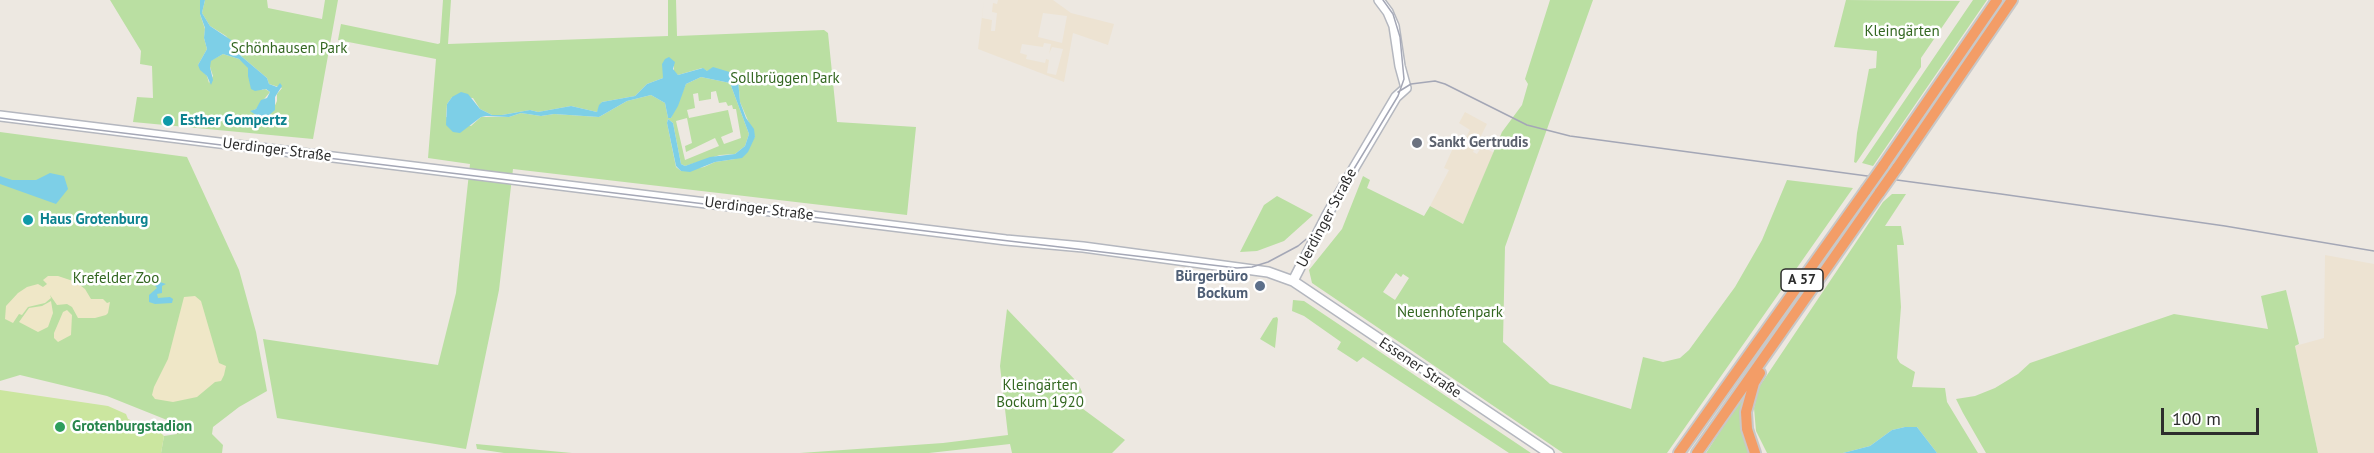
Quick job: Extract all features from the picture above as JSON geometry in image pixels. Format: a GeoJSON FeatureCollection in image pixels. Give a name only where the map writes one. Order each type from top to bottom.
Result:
{"type":"FeatureCollection","features":[{"type":"Feature","properties":{"kind":"highway","name":"A 57"},"geometry":{"type":"LineString","coordinates":[[1679,453],[1883,166],[1997,0]]}},
{"type":"Feature","properties":{"kind":"highway","name":"A 57"},"geometry":{"type":"LineString","coordinates":[[1697,453],[1898,168],[2012,0]]}},
{"type":"Feature","properties":{"kind":"highway"},"geometry":{"type":"LineString","coordinates":[[1755,453],[1747,429],[1746,412],[1754,383],[1768,362],[1769,348]]}},
{"type":"Feature","properties":{"kind":"main road","name":"Uerdinger Straße"},"geometry":{"type":"LineString","coordinates":[[0,116],[1229,266],[1268,272],[1293,282],[1326,214],[1396,97],[1406,88],[1394,26],[1380,0]]}},
{"type":"Feature","properties":{"kind":"main road","name":"Essener Straße"},"geometry":{"type":"LineString","coordinates":[[1293,282],[1549,453]]}},
{"type":"Feature","properties":{"kind":"shaded area"},"geometry":{"type":"Polygon","coordinates":[[[984,0],[982,18],[992,20],[991,31],[995,31],[997,13],[992,12],[993,3],[997,4],[998,0],[1053,0],[1071,13],[1114,24],[1108,45],[1073,33],[1064,82],[978,49],[984,0]],[[1043,13],[1038,37],[1062,43],[1067,16],[1043,13]],[[1044,43],[1043,47],[1022,44],[1020,53],[1027,55],[1026,59],[1045,63],[1046,59],[1049,60],[1047,73],[1056,75],[1063,49],[1052,47],[1049,54],[1051,44],[1044,43]]]}},
{"type":"Feature","properties":{"kind":"shaded area"},"geometry":{"type":"Polygon","coordinates":[[[1465,112],[1487,124],[1473,152],[1477,154],[1482,146],[1494,153],[1463,224],[1430,206],[1449,170],[1444,168],[1453,148],[1459,150],[1470,130],[1459,123],[1465,112]]]}},
{"type":"Feature","properties":{"kind":"shaded area"},"geometry":{"type":"Polygon","coordinates":[[[2325,255],[2374,264],[2374,453],[2318,453],[2295,346],[2324,338],[2325,255]]]}},
{"type":"Feature","properties":{"kind":"green space","name":"Schönhausen Park"},"geometry":{"type":"Polygon","coordinates":[[[110,0],[200,0],[200,14],[205,29],[204,38],[207,49],[198,65],[207,76],[209,83],[213,76],[210,61],[223,54],[239,59],[247,65],[262,90],[270,92],[256,109],[251,111],[269,113],[272,112],[277,101],[277,94],[282,88],[269,84],[267,78],[241,56],[226,36],[210,26],[202,13],[205,0],[267,0],[268,8],[322,19],[325,0],[338,0],[313,139],[133,122],[137,97],[153,98],[152,66],[140,64],[141,51],[110,0]]]}},
{"type":"Feature","properties":{"kind":"green space","name":"Sollbrüggen Park"},"geometry":{"type":"Polygon","coordinates":[[[443,0],[451,0],[448,44],[668,36],[668,0],[676,0],[677,36],[824,30],[828,33],[837,122],[916,127],[907,215],[513,169],[499,290],[466,449],[277,418],[263,339],[438,365],[456,293],[470,164],[428,158],[436,59],[338,40],[341,24],[440,43],[443,0]],[[674,65],[663,78],[647,84],[635,96],[602,102],[597,112],[571,106],[538,112],[530,110],[492,115],[480,109],[473,98],[452,97],[447,104],[446,117],[471,126],[481,117],[509,117],[521,113],[541,116],[554,114],[599,117],[627,101],[651,95],[665,103],[668,118],[671,118],[686,84],[701,77],[730,83],[749,134],[745,146],[735,154],[720,155],[685,166],[681,164],[673,123],[668,119],[676,167],[681,171],[735,159],[755,137],[740,102],[738,79],[702,68],[678,75],[674,72],[674,65]],[[716,91],[711,92],[711,99],[699,101],[698,93],[693,94],[695,108],[687,110],[689,118],[728,110],[733,132],[721,137],[724,144],[741,138],[736,109],[733,109],[732,105],[728,106],[726,102],[719,103],[716,91]],[[687,118],[676,121],[685,160],[719,146],[715,138],[686,152],[685,146],[692,143],[687,118]]]}},
{"type":"Feature","properties":{"kind":"green space","name":"Neuenhofenpark"},"geometry":{"type":"Polygon","coordinates":[[[1550,0],[1593,0],[1505,247],[1503,342],[1550,384],[1631,409],[1643,357],[1663,362],[1680,358],[1689,350],[1735,287],[1762,240],[1787,180],[1853,188],[1667,453],[1563,453],[1312,283],[1309,270],[1342,229],[1363,176],[1370,180],[1367,188],[1424,216],[1430,206],[1463,224],[1502,132],[1522,105],[1528,84],[1525,79],[1550,0]],[[1396,273],[1383,292],[1395,300],[1409,278],[1403,274],[1401,277],[1396,273]]]}},
{"type":"Feature","properties":{"kind":"green space","name":"Kleingärten"},"geometry":{"type":"Polygon","coordinates":[[[1846,0],[1960,1],[1921,58],[1921,67],[1856,163],[1854,162],[1857,133],[1869,69],[1876,68],[1877,51],[1834,47],[1846,0]]]}},
{"type":"Feature","properties":{"kind":"green space"},"geometry":{"type":"Polygon","coordinates":[[[1973,0],[1987,0],[1873,166],[1862,163],[1973,0]]]}},
{"type":"Feature","properties":{"kind":"green space","name":"Krefelder Zoo"},"geometry":{"type":"Polygon","coordinates":[[[0,132],[187,157],[239,270],[256,332],[267,391],[239,407],[213,427],[212,434],[223,445],[222,453],[161,453],[164,436],[177,434],[177,424],[107,396],[20,375],[0,381],[0,132]]]}},
{"type":"Feature","properties":{"kind":"green space"},"geometry":{"type":"Polygon","coordinates":[[[1892,194],[1906,194],[1885,226],[1901,226],[1904,245],[1897,245],[1901,307],[1897,358],[1900,363],[1915,372],[1912,387],[1945,388],[1947,402],[1978,453],[1937,453],[1917,427],[1905,427],[1892,430],[1870,446],[1843,453],[1767,453],[1756,431],[1754,408],[1759,387],[1883,202],[1892,194]]]}},
{"type":"Feature","properties":{"kind":"green space"},"geometry":{"type":"Polygon","coordinates":[[[1277,196],[1313,215],[1284,241],[1257,251],[1240,252],[1264,205],[1277,196]]]}},
{"type":"Feature","properties":{"kind":"green space"},"geometry":{"type":"Polygon","coordinates":[[[2286,290],[2299,344],[2295,346],[2318,453],[1986,453],[1956,399],[1975,396],[1995,388],[2018,374],[2030,363],[2174,314],[2268,329],[2261,296],[2286,290]]]}},
{"type":"Feature","properties":{"kind":"green space"},"geometry":{"type":"Polygon","coordinates":[[[1293,300],[1304,301],[1531,453],[1509,453],[1363,357],[1357,362],[1337,349],[1341,342],[1304,316],[1292,311],[1293,300]]]}},
{"type":"Feature","properties":{"kind":"green space","name":"Kleingärten Bockum 1920"},"geometry":{"type":"Polygon","coordinates":[[[1007,309],[1078,383],[1082,392],[1075,403],[1125,440],[1112,453],[1012,453],[1010,444],[929,453],[800,453],[943,443],[1008,435],[1000,366],[1007,309]]]}},
{"type":"Feature","properties":{"kind":"green space"},"geometry":{"type":"Polygon","coordinates":[[[1277,317],[1275,348],[1260,339],[1273,318],[1277,317]]]}},
{"type":"Feature","properties":{"kind":"green space","name":"Grotenburgstadion"},"geometry":{"type":"Polygon","coordinates":[[[0,390],[108,406],[126,414],[128,419],[161,433],[164,436],[161,453],[0,453],[0,390]]]}},
{"type":"Feature","properties":{"kind":"green space"},"geometry":{"type":"Polygon","coordinates":[[[1745,393],[1741,412],[1753,453],[1706,453],[1745,393]]]}},
{"type":"Feature","properties":{"kind":"green space"},"geometry":{"type":"Polygon","coordinates":[[[476,444],[572,453],[504,453],[477,449],[476,444]]]}},
{"type":"Feature","properties":{"kind":"sand"},"geometry":{"type":"Polygon","coordinates":[[[48,276],[58,276],[76,282],[85,289],[91,299],[103,299],[107,303],[110,302],[108,313],[95,318],[78,318],[72,307],[67,304],[57,305],[50,295],[51,298],[45,303],[28,307],[13,323],[5,319],[6,306],[18,293],[38,284],[43,287],[47,284],[43,280],[48,276]]]}},
{"type":"Feature","properties":{"kind":"sand"},"geometry":{"type":"Polygon","coordinates":[[[195,296],[201,301],[219,363],[226,366],[224,375],[221,381],[215,382],[197,397],[173,402],[155,399],[152,395],[154,387],[168,359],[184,297],[195,296]]]}},
{"type":"Feature","properties":{"kind":"sand"},"geometry":{"type":"Polygon","coordinates":[[[51,301],[53,313],[48,327],[38,332],[19,322],[29,308],[42,306],[51,301]]]}},
{"type":"Feature","properties":{"kind":"sand"},"geometry":{"type":"Polygon","coordinates":[[[67,310],[72,315],[71,335],[58,342],[54,338],[54,333],[63,312],[67,310]]]}},
{"type":"Feature","properties":{"kind":"water"},"geometry":{"type":"Polygon","coordinates":[[[200,0],[205,0],[202,13],[210,26],[231,40],[241,56],[267,78],[269,84],[277,87],[280,83],[282,86],[275,97],[275,110],[267,117],[250,111],[256,109],[261,100],[267,98],[270,92],[266,89],[255,91],[251,89],[248,68],[239,59],[223,54],[211,61],[213,80],[211,85],[207,76],[200,70],[198,65],[207,49],[204,38],[205,28],[200,14],[200,0]]]}},
{"type":"Feature","properties":{"kind":"water"},"geometry":{"type":"Polygon","coordinates":[[[669,57],[675,62],[673,69],[678,75],[703,68],[707,71],[713,67],[733,73],[738,79],[740,102],[746,118],[754,129],[755,137],[748,152],[742,158],[715,162],[690,172],[681,171],[676,166],[668,119],[673,123],[681,164],[685,166],[710,157],[735,154],[745,146],[749,134],[730,83],[701,77],[686,84],[671,118],[668,118],[665,103],[651,95],[627,101],[599,117],[554,114],[541,116],[521,113],[509,117],[486,116],[481,117],[460,133],[453,132],[446,125],[447,104],[452,97],[461,92],[468,94],[480,109],[492,115],[530,110],[538,112],[571,106],[597,112],[602,102],[635,96],[647,84],[663,78],[662,64],[669,57]]]}},
{"type":"Feature","properties":{"kind":"water"},"geometry":{"type":"Polygon","coordinates":[[[50,173],[64,176],[68,189],[56,204],[0,184],[0,176],[12,180],[36,180],[50,173]]]}},
{"type":"Feature","properties":{"kind":"water"},"geometry":{"type":"Polygon","coordinates":[[[157,281],[166,284],[162,286],[162,293],[157,294],[158,298],[170,297],[173,299],[172,303],[149,302],[149,295],[157,288],[153,283],[157,281]]]}},
{"type":"Feature","properties":{"kind":"water"},"geometry":{"type":"Polygon","coordinates":[[[1917,427],[1937,453],[1843,453],[1870,446],[1892,430],[1917,427]]]}},
{"type":"Feature","properties":{"kind":"tram line"},"geometry":{"type":"LineString","coordinates":[[0,118],[967,236],[1237,268],[1252,267],[1268,262],[1298,246],[1317,230],[1398,96],[1404,79],[1400,37],[1393,14],[1383,0]]}},
{"type":"Feature","properties":{"kind":"tram line"},"geometry":{"type":"LineString","coordinates":[[1398,92],[1411,84],[1435,81],[1527,125],[1570,136],[2225,226],[2374,251]]}},
{"type":"Feature","properties":{"kind":"place","name":"Esther Gompertz"},"geometry":{"type":"Point","coordinates":[168,121]}},
{"type":"Feature","properties":{"kind":"place","name":"Sankt Gertrudis"},"geometry":{"type":"Point","coordinates":[1417,143]}},
{"type":"Feature","properties":{"kind":"place","name":"Haus Grotenburg"},"geometry":{"type":"Point","coordinates":[28,220]}},
{"type":"Feature","properties":{"kind":"place","name":"Bürgerbüro Bockum"},"geometry":{"type":"Point","coordinates":[1260,286]}},
{"type":"Feature","properties":{"kind":"place","name":"Grotenburgstadion"},"geometry":{"type":"Point","coordinates":[60,427]}}]}
